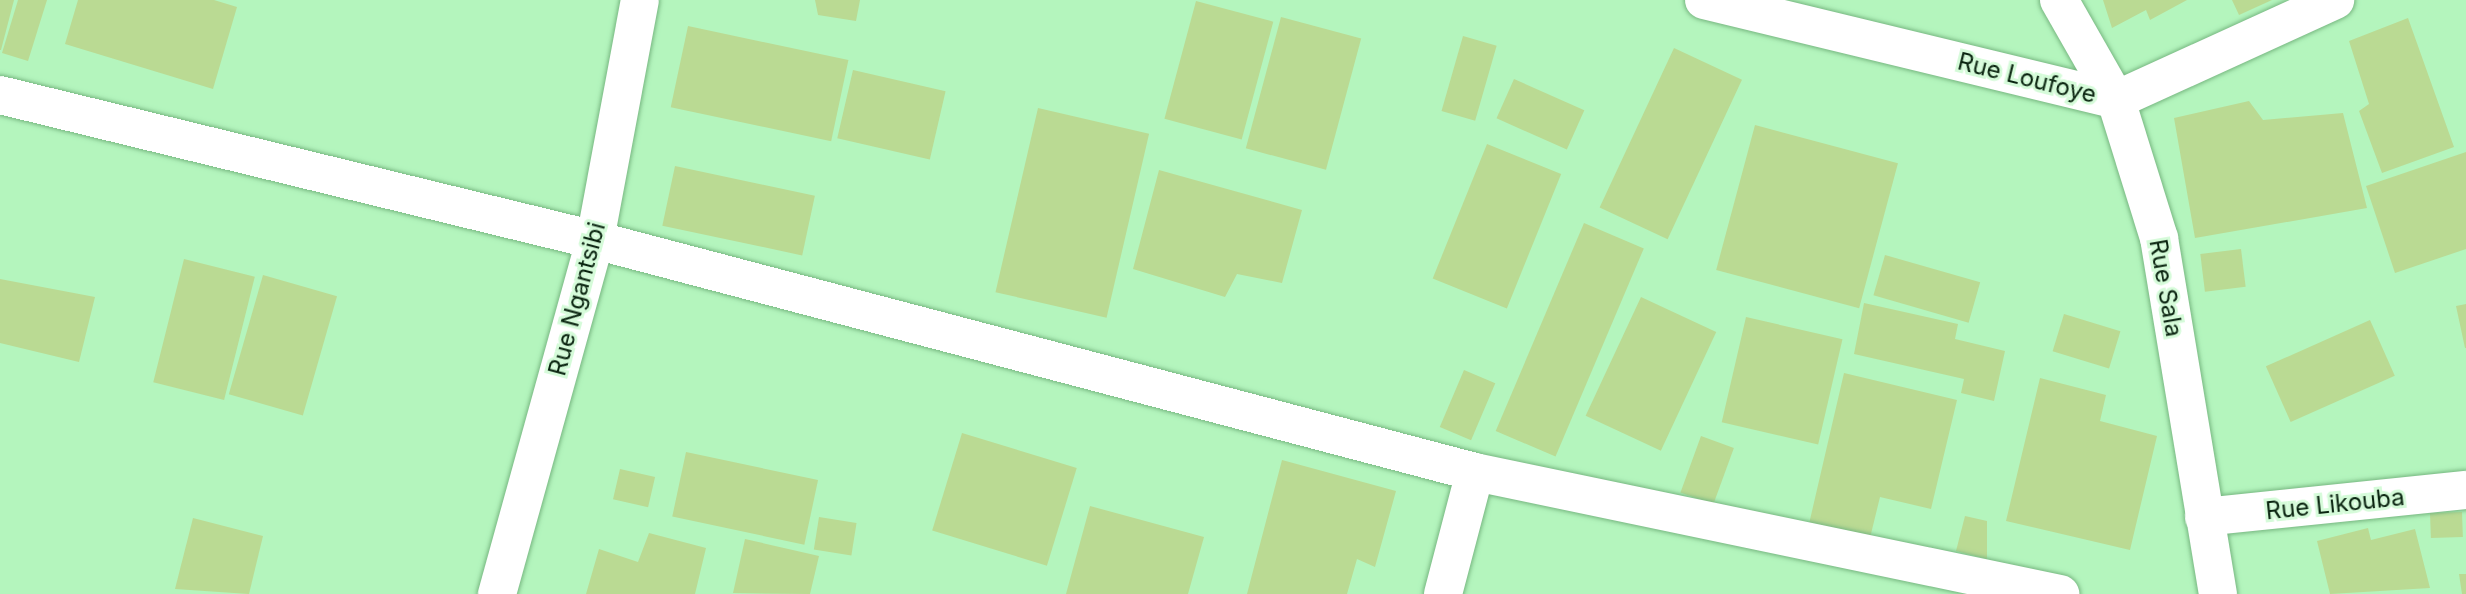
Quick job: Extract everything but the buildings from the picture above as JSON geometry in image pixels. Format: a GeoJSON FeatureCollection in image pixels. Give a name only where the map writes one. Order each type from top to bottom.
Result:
{"type":"FeatureCollection","features":[{"type":"Feature","properties":{"kind":"street","name":"Rue Ngantsibi"},"geometry":{"type":"LineString","coordinates":[[497,594],[595,240],[640,0]]}},
{"type":"Feature","properties":{"kind":"street","name":"Rue Loufoye"},"geometry":{"type":"LineString","coordinates":[[1703,0],[2116,100],[2335,0]]}},
{"type":"Feature","properties":{"kind":"street","name":"Rue Sala"},"geometry":{"type":"LineString","coordinates":[[2059,0],[2116,100],[2158,238],[2218,594]]}},
{"type":"Feature","properties":{"kind":"street"},"geometry":{"type":"LineString","coordinates":[[0,95],[595,240],[1475,472],[2060,594]]}},
{"type":"Feature","properties":{"kind":"street"},"geometry":{"type":"LineString","coordinates":[[1443,594],[1475,472]]}},
{"type":"Feature","properties":{"kind":"street","name":"Rue Likouba"},"geometry":{"type":"LineString","coordinates":[[2204,517],[2466,490]]}}]}
